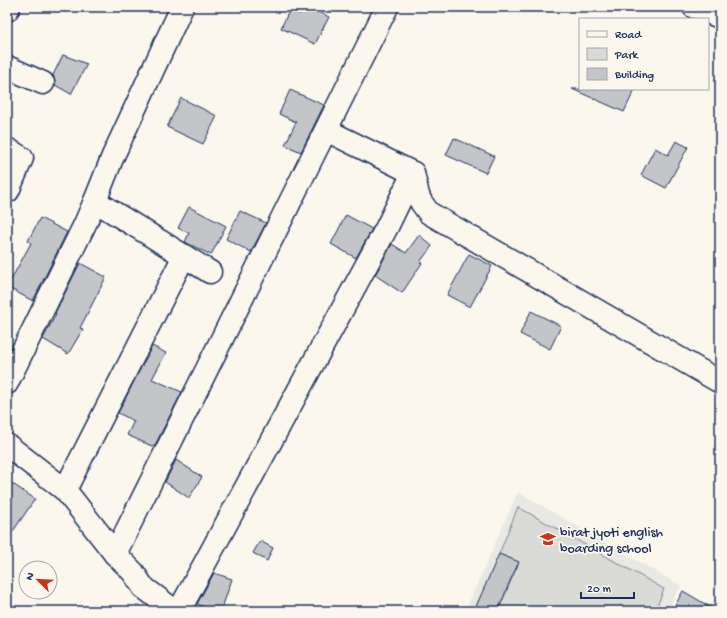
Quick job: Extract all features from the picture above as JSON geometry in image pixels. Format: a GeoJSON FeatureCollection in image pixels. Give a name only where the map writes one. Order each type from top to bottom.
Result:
{"type":"FeatureCollection","features":[{"type":"Feature","properties":{"kind":"street"},"geometry":{"type":"LineString","coordinates":[[7,383],[85,224],[113,156],[182,7]]}},
{"type":"Feature","properties":{"kind":"street"},"geometry":{"type":"LineString","coordinates":[[115,554],[387,7]]}},
{"type":"Feature","properties":{"kind":"street"},"geometry":{"type":"LineString","coordinates":[[694,7],[720,17]]}},
{"type":"Feature","properties":{"kind":"street"},"geometry":{"type":"LineString","coordinates":[[7,67],[43,83]]}},
{"type":"Feature","properties":{"kind":"street"},"geometry":{"type":"LineString","coordinates":[[326,130],[413,173]]}},
{"type":"Feature","properties":{"kind":"street"},"geometry":{"type":"LineString","coordinates":[[7,149],[22,158],[8,191]]}},
{"type":"Feature","properties":{"kind":"street"},"geometry":{"type":"LineString","coordinates":[[413,173],[418,195],[429,213],[720,382]]}},
{"type":"Feature","properties":{"kind":"street"},"geometry":{"type":"LineString","coordinates":[[179,611],[387,227],[413,173]]}},
{"type":"Feature","properties":{"kind":"street"},"geometry":{"type":"LineString","coordinates":[[95,201],[210,272]]}},
{"type":"Feature","properties":{"kind":"street"},"geometry":{"type":"LineString","coordinates":[[65,490],[184,256]]}},
{"type":"Feature","properties":{"kind":"street"},"geometry":{"type":"LineString","coordinates":[[7,445],[65,490],[115,554],[133,572],[143,587],[175,611]]}},
{"type":"Feature","properties":{"kind":"shaded area","name":"birat jyoti english boarding school"},"geometry":{"type":"Polygon","coordinates":[[[518,492],[681,586],[667,611],[465,611],[518,492]]]}},
{"type":"Feature","properties":{"kind":"green space","name":"birat jyoti english boarding school"},"geometry":{"type":"Polygon","coordinates":[[[518,507],[664,589],[655,611],[498,611],[519,562],[499,554],[518,507]]]}},
{"type":"Feature","properties":{"kind":"building"},"geometry":{"type":"Polygon","coordinates":[[[303,7],[309,7],[329,17],[315,44],[281,28],[290,9],[300,14],[303,7]]]}},
{"type":"Feature","properties":{"kind":"building"},"geometry":{"type":"Polygon","coordinates":[[[63,55],[87,64],[71,94],[55,85],[53,75],[63,55]]]}},
{"type":"Feature","properties":{"kind":"building"},"geometry":{"type":"Polygon","coordinates":[[[572,89],[635,90],[624,112],[572,89]]]}},
{"type":"Feature","properties":{"kind":"building"},"geometry":{"type":"Polygon","coordinates":[[[290,90],[324,105],[301,152],[285,145],[296,122],[279,114],[290,90]]]}},
{"type":"Feature","properties":{"kind":"building"},"geometry":{"type":"Polygon","coordinates":[[[181,98],[217,116],[203,144],[167,127],[181,98]]]}},
{"type":"Feature","properties":{"kind":"building"},"geometry":{"type":"Polygon","coordinates":[[[454,138],[494,156],[486,173],[446,155],[454,138]]]}},
{"type":"Feature","properties":{"kind":"building"},"geometry":{"type":"Polygon","coordinates":[[[676,141],[688,147],[666,188],[641,175],[655,148],[668,155],[676,141]]]}},
{"type":"Feature","properties":{"kind":"building"},"geometry":{"type":"Polygon","coordinates":[[[189,207],[226,226],[211,255],[185,242],[189,233],[178,228],[189,207]]]}},
{"type":"Feature","properties":{"kind":"building"},"geometry":{"type":"Polygon","coordinates":[[[240,211],[266,223],[251,252],[226,239],[240,211]]]}},
{"type":"Feature","properties":{"kind":"building"},"geometry":{"type":"Polygon","coordinates":[[[346,215],[372,229],[356,258],[331,244],[346,215]]]}},
{"type":"Feature","properties":{"kind":"building"},"geometry":{"type":"Polygon","coordinates":[[[40,218],[67,232],[33,301],[7,287],[31,243],[28,241],[40,218]]]}},
{"type":"Feature","properties":{"kind":"building"},"geometry":{"type":"Polygon","coordinates":[[[419,235],[432,246],[420,262],[422,263],[402,293],[375,275],[392,244],[406,253],[419,235]]]}},
{"type":"Feature","properties":{"kind":"building"},"geometry":{"type":"Polygon","coordinates":[[[469,254],[492,266],[470,307],[447,295],[469,254]]]}},
{"type":"Feature","properties":{"kind":"building"},"geometry":{"type":"Polygon","coordinates":[[[80,263],[106,277],[80,328],[83,329],[68,354],[43,339],[80,263]]]}},
{"type":"Feature","properties":{"kind":"building"},"geometry":{"type":"Polygon","coordinates":[[[531,311],[561,326],[550,349],[520,334],[531,311]]]}},
{"type":"Feature","properties":{"kind":"building"},"geometry":{"type":"Polygon","coordinates":[[[152,346],[166,353],[152,379],[182,392],[154,447],[127,435],[134,421],[118,413],[152,346]]]}},
{"type":"Feature","properties":{"kind":"building"},"geometry":{"type":"Polygon","coordinates":[[[176,460],[202,477],[189,498],[165,482],[176,460]]]}},
{"type":"Feature","properties":{"kind":"building"},"geometry":{"type":"Polygon","coordinates":[[[7,480],[35,499],[7,540],[7,480]]]}},
{"type":"Feature","properties":{"kind":"building"},"geometry":{"type":"Polygon","coordinates":[[[260,541],[273,548],[267,561],[253,553],[260,541]]]}},
{"type":"Feature","properties":{"kind":"building","name":"birat jyoti english boarding school"},"geometry":{"type":"Polygon","coordinates":[[[499,554],[519,562],[498,611],[474,611],[499,554]]]}},
{"type":"Feature","properties":{"kind":"building"},"geometry":{"type":"Polygon","coordinates":[[[214,573],[232,579],[221,611],[215,611],[197,604],[214,573]]]}},
{"type":"Feature","properties":{"kind":"building"},"geometry":{"type":"Polygon","coordinates":[[[683,591],[717,611],[672,611],[683,591]]]}},
{"type":"Feature","properties":{"kind":"place","name":"birat jyoti english boarding school"},"geometry":{"type":"Point","coordinates":[548,539]}}]}
